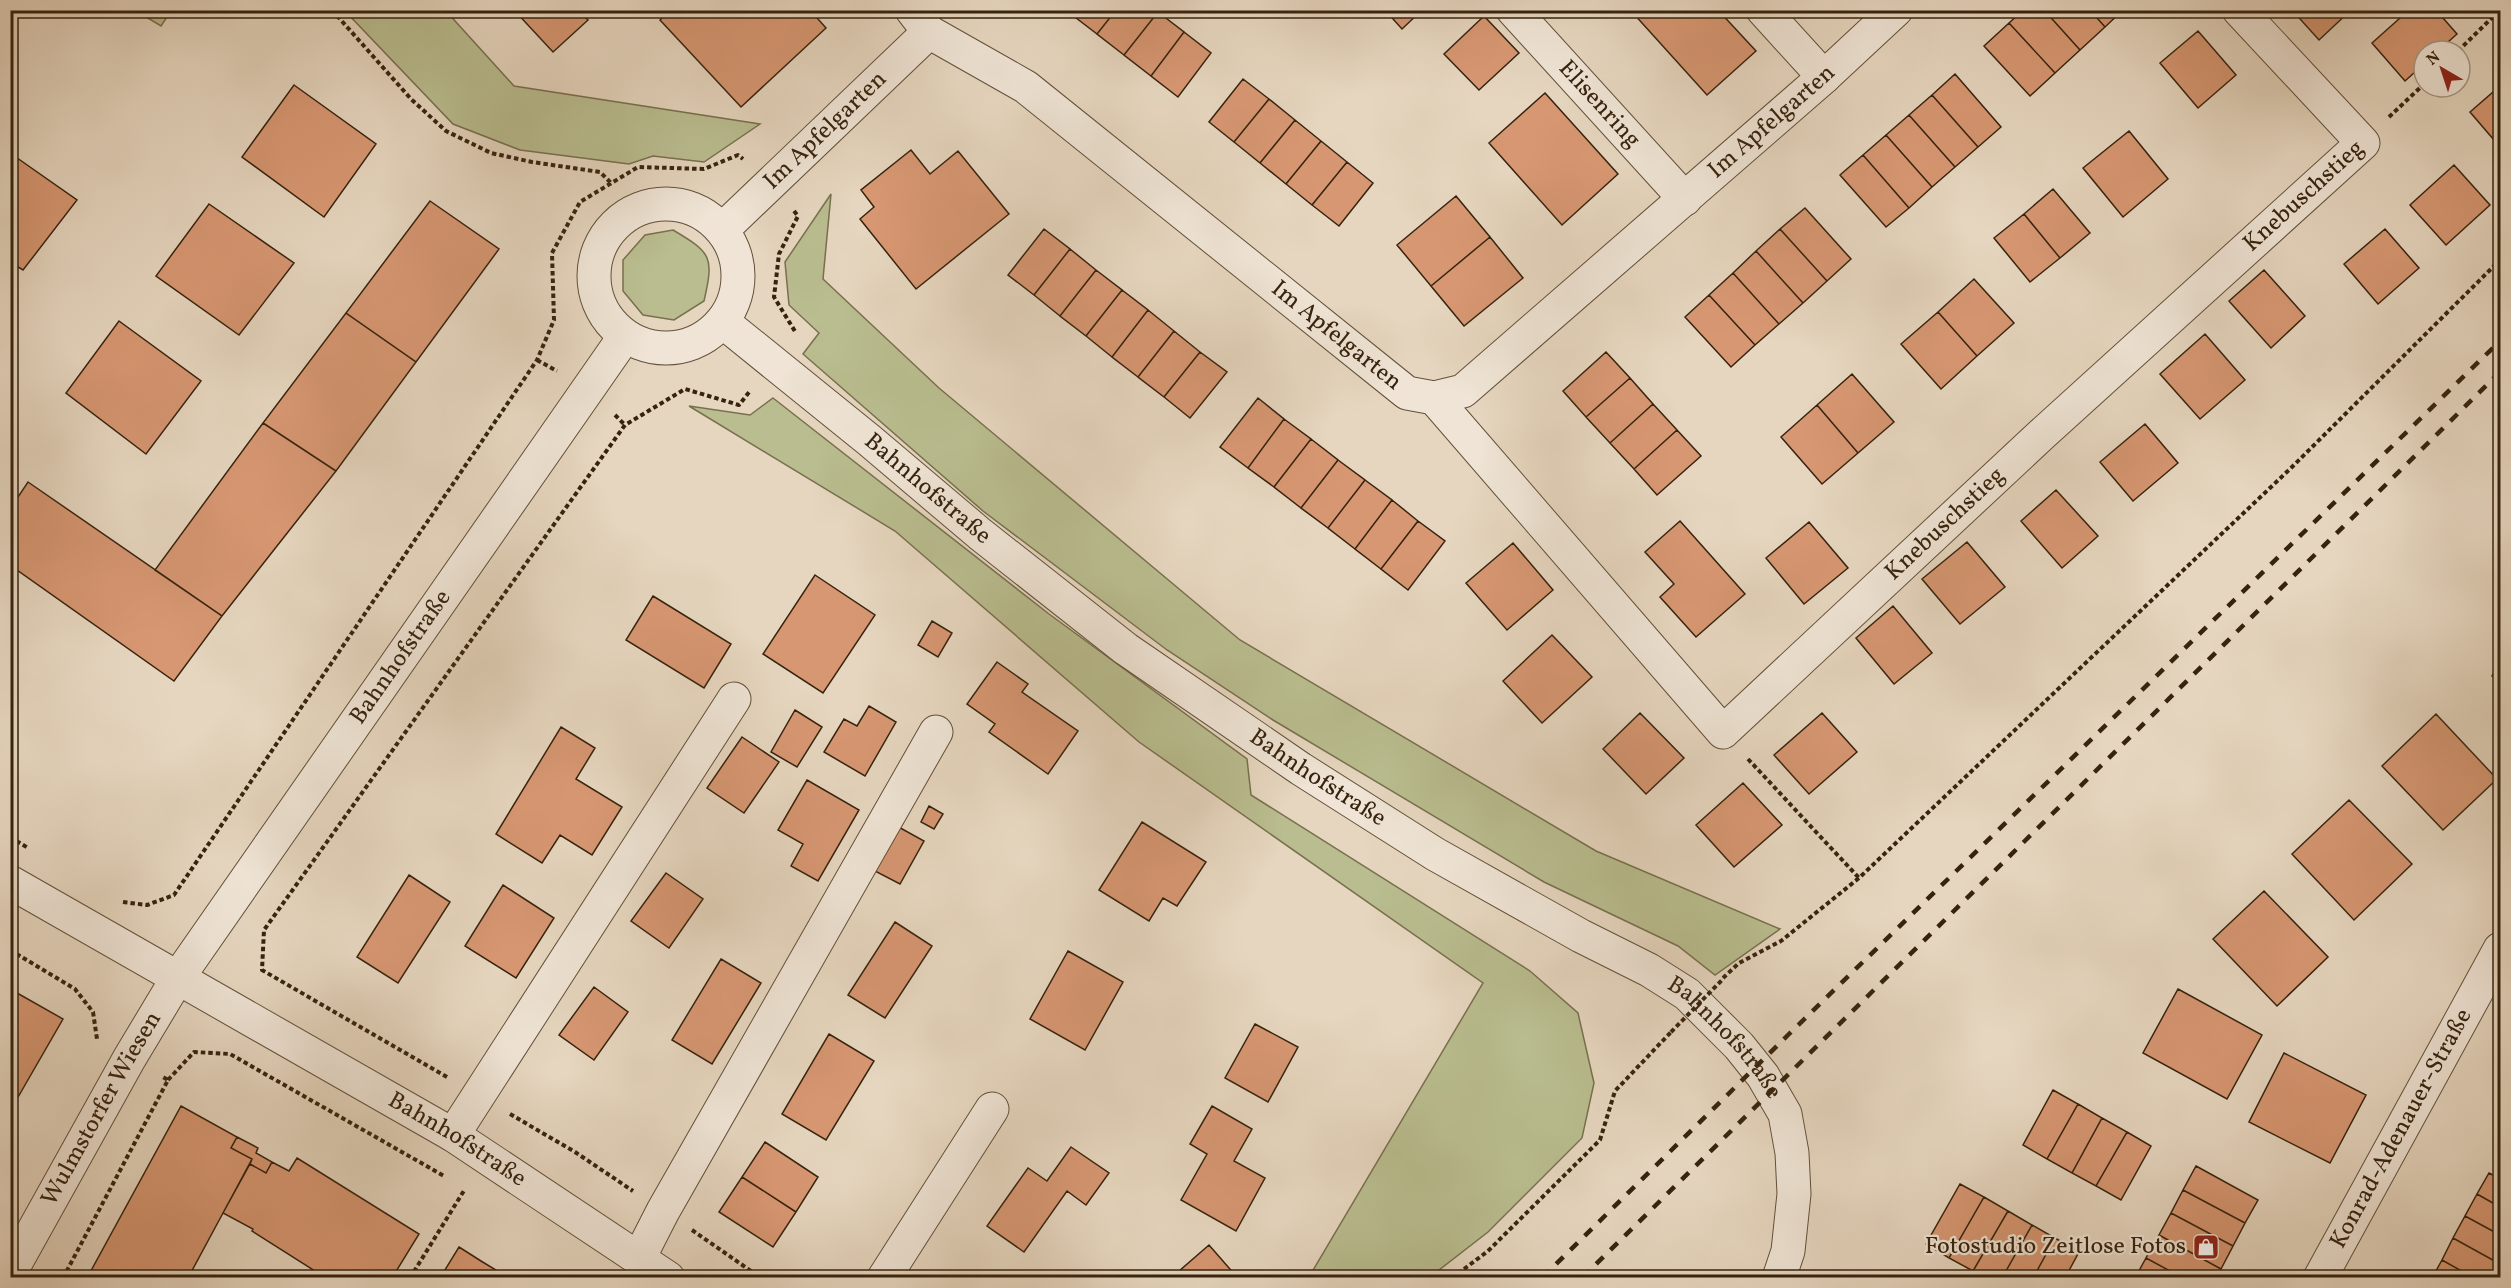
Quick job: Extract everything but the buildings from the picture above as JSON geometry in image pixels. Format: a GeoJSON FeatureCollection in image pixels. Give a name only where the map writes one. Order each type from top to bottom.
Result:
{"type":"FeatureCollection","features":[{"type":"Feature","properties":{"kind":"street","name":"Elisenring"},"geometry":{"type":"LineString","coordinates":[[1513,10],[1685,199]]}},
{"type":"Feature","properties":{"kind":"street"},"geometry":{"type":"LineString","coordinates":[[1763,10],[1824,77]]}},
{"type":"Feature","properties":{"kind":"street","name":"Im Apfelgarten"},"geometry":{"type":"LineString","coordinates":[[723,229],[771,183],[920,21],[1026,87],[1407,393],[1434,398],[1463,391],[1824,77],[1896,10]]}},
{"type":"Feature","properties":{"kind":"street","name":"Knebuschstieg"},"geometry":{"type":"LineString","coordinates":[[1723,732],[2040,436],[2363,143],[2239,10]]}},
{"type":"Feature","properties":{"kind":"street"},"geometry":{"type":"LineString","coordinates":[[664,202],[686,205],[707,214],[723,229],[734,246],[738,266],[738,285],[733,304],[723,322],[710,334],[694,343],[677,348],[650,346],[625,336],[608,320],[597,300],[593,277],[597,254],[607,233],[623,217],[643,207],[664,202]]}},
{"type":"Feature","properties":{"kind":"street","name":"Bahnhofstraße"},"geometry":{"type":"LineString","coordinates":[[723,322],[980,534],[1136,656],[1300,769],[1435,854],[1581,936],[1649,970],[1687,994],[1745,1053],[1763,1076],[1785,1114],[1792,1153],[1794,1194],[1788,1251],[1779,1278]]}},
{"type":"Feature","properties":{"kind":"street","name":"Bahnhofstraße"},"geometry":{"type":"LineString","coordinates":[[177,978],[625,336]]}},
{"type":"Feature","properties":{"kind":"street"},"geometry":{"type":"LineString","coordinates":[[1434,398],[1723,732]]}},
{"type":"Feature","properties":{"kind":"street"},"geometry":{"type":"LineString","coordinates":[[453,1135],[734,699]]}},
{"type":"Feature","properties":{"kind":"street"},"geometry":{"type":"LineString","coordinates":[[639,1257],[936,732]]}},
{"type":"Feature","properties":{"kind":"street","name":"Bahnhofstraße"},"geometry":{"type":"LineString","coordinates":[[10,882],[453,1135],[668,1278]]}},
{"type":"Feature","properties":{"kind":"street","name":"Konrad-Adenauer-Straße"},"geometry":{"type":"LineString","coordinates":[[2320,1278],[2500,949]]}},
{"type":"Feature","properties":{"kind":"street","name":"Wulmstorfer Wiesen"},"geometry":{"type":"LineString","coordinates":[[10,1273],[129,1059],[177,978]]}},
{"type":"Feature","properties":{"kind":"street"},"geometry":{"type":"LineString","coordinates":[[884,1278],[992,1109]]}},
{"type":"Feature","properties":{"kind":"path"},"geometry":{"type":"LineString","coordinates":[[332,10],[411,99],[446,130],[491,153],[532,162],[600,172],[611,183]]}},
{"type":"Feature","properties":{"kind":"path"},"geometry":{"type":"LineString","coordinates":[[2470,39],[2500,10]]}},
{"type":"Feature","properties":{"kind":"path"},"geometry":{"type":"LineString","coordinates":[[2363,143],[2412,96]]}},
{"type":"Feature","properties":{"kind":"path"},"geometry":{"type":"LineString","coordinates":[[116,901],[147,905],[174,895],[537,360],[554,320],[552,254],[580,202],[638,167],[704,169],[738,155],[771,183],[798,216],[779,254],[774,297],[797,332],[739,405],[685,389],[625,425],[264,930],[262,970],[575,1152],[738,1260],[761,1278]]}},
{"type":"Feature","properties":{"kind":"path"},"geometry":{"type":"LineString","coordinates":[[1452,1278],[1488,1251],[1600,1140],[1615,1091],[1738,963],[1781,941],[1859,878],[2292,468],[2500,260]]}},
{"type":"Feature","properties":{"kind":"path"},"geometry":{"type":"LineString","coordinates":[[1723,732],[1859,878]]}},
{"type":"Feature","properties":{"kind":"path"},"geometry":{"type":"LineString","coordinates":[[10,837],[30,849]]}},
{"type":"Feature","properties":{"kind":"path"},"geometry":{"type":"LineString","coordinates":[[10,950],[75,989],[93,1012],[98,1044],[168,1080]]}},
{"type":"Feature","properties":{"kind":"path"},"geometry":{"type":"LineString","coordinates":[[63,1278],[168,1080],[194,1052],[230,1054],[445,1177]]}},
{"type":"Feature","properties":{"kind":"path"},"geometry":{"type":"LineString","coordinates":[[455,1183],[475,1194]]}},
{"type":"Feature","properties":{"kind":"path"},"geometry":{"type":"LineString","coordinates":[[410,1278],[465,1188]]}},
{"type":"Feature","properties":{"kind":"green space"},"geometry":{"type":"Polygon","coordinates":[[[136,11],[171,11],[161,26],[136,11]]]}},
{"type":"Feature","properties":{"kind":"green space"},"geometry":{"type":"Polygon","coordinates":[[[345,11],[446,11],[514,86],[760,124],[704,162],[653,156],[629,164],[520,150],[453,124],[345,11]]]}},
{"type":"Feature","properties":{"kind":"green space"},"geometry":{"type":"Polygon","coordinates":[[[831,194],[823,279],[939,388],[1240,640],[1596,851],[1780,929],[1715,975],[1678,946],[1544,882],[1273,720],[1167,650],[983,511],[803,354],[819,333],[789,305],[785,262],[831,194]]]}},
{"type":"Feature","properties":{"kind":"green space"},"geometry":{"type":"Polygon","coordinates":[[[673,230],[696,245],[707,258],[709,275],[704,301],[674,320],[643,315],[623,291],[623,260],[645,235],[673,230]]]}},
{"type":"Feature","properties":{"kind":"green space"},"geometry":{"type":"Polygon","coordinates":[[[773,398],[1049,614],[1247,759],[1251,795],[1530,971],[1578,1013],[1594,1083],[1582,1138],[1488,1232],[1430,1277],[1309,1277],[1483,983],[1139,742],[895,531],[689,406],[750,415],[773,398]]]}},
{"type":"Feature","properties":{"kind":"railway"},"geometry":{"type":"LineString","coordinates":[[1542,1278],[2500,341]]}},
{"type":"Feature","properties":{"kind":"railway"},"geometry":{"type":"LineString","coordinates":[[1582,1278],[2500,372]]}},
{"type":"Feature","properties":{"kind":"place","name":"Fotostudio Zeitlose Fotos"},"geometry":{"type":"Point","coordinates":[2206,1247]}}]}
